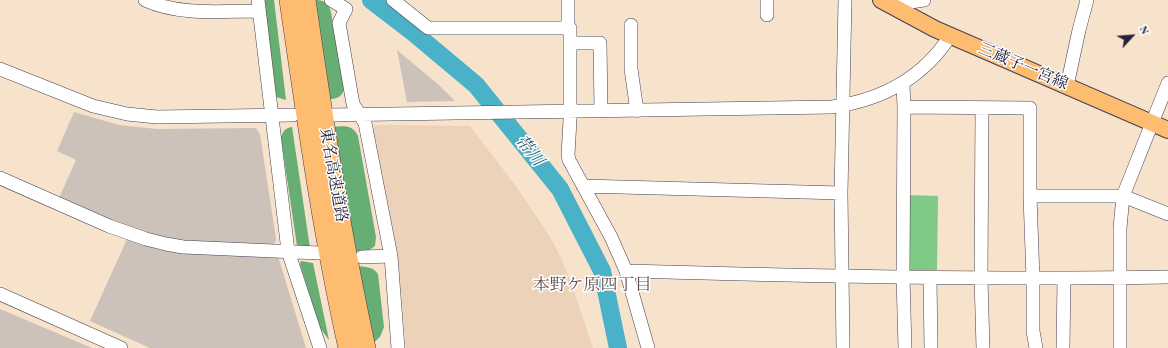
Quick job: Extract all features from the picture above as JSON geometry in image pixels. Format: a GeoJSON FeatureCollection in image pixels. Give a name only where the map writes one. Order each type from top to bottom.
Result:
{"type":"FeatureCollection","features":[{"type":"Feature","properties":{"kind":"highway","name":"東名高速道路"},"geometry":{"type":"LineString","coordinates":[[289,0],[311,153],[336,294],[348,348]]}},
{"type":"Feature","properties":{"kind":"highway","name":"東名高速道路"},"geometry":{"type":"LineString","coordinates":[[306,0],[327,140],[354,292],[366,348]]}},
{"type":"Feature","properties":{"kind":"main road","name":"三蔵子一宮線"},"geometry":{"type":"LineString","coordinates":[[886,2],[950,36],[1168,130]]}},
{"type":"Feature","properties":{"kind":"street"},"geometry":{"type":"LineString","coordinates":[[144,0],[167,8],[190,12],[258,5],[288,251],[320,348]]}},
{"type":"Feature","properties":{"kind":"street"},"geometry":{"type":"LineString","coordinates":[[331,0],[346,9],[339,23],[353,104],[365,122],[391,256],[398,348]]}},
{"type":"Feature","properties":{"kind":"street"},"geometry":{"type":"LineString","coordinates":[[393,0],[428,28],[568,28]]}},
{"type":"Feature","properties":{"kind":"street"},"geometry":{"type":"LineString","coordinates":[[568,0],[568,28],[570,28],[569,160],[611,237],[626,271],[648,348]]}},
{"type":"Feature","properties":{"kind":"street"},"geometry":{"type":"LineString","coordinates":[[767,0],[767,15]]}},
{"type":"Feature","properties":{"kind":"street"},"geometry":{"type":"LineString","coordinates":[[843,348],[841,193],[845,0]]}},
{"type":"Feature","properties":{"kind":"street"},"geometry":{"type":"LineString","coordinates":[[886,2],[924,0]]}},
{"type":"Feature","properties":{"kind":"street"},"geometry":{"type":"LineString","coordinates":[[1067,86],[1087,0]]}},
{"type":"Feature","properties":{"kind":"street"},"geometry":{"type":"LineString","coordinates":[[631,25],[631,69],[637,111]]}},
{"type":"Feature","properties":{"kind":"street"},"geometry":{"type":"LineString","coordinates":[[330,114],[637,111],[790,108],[842,105],[871,98],[903,84],[942,49],[950,36]]}},
{"type":"Feature","properties":{"kind":"street"},"geometry":{"type":"LineString","coordinates":[[570,43],[600,43],[601,111]]}},
{"type":"Feature","properties":{"kind":"street"},"geometry":{"type":"LineString","coordinates":[[0,69],[93,106],[126,114],[157,117],[293,115]]}},
{"type":"Feature","properties":{"kind":"street"},"geometry":{"type":"LineString","coordinates":[[1120,348],[1120,228],[1123,196],[1168,83]]}},
{"type":"Feature","properties":{"kind":"street"},"geometry":{"type":"LineString","coordinates":[[903,84],[903,277],[905,348]]}},
{"type":"Feature","properties":{"kind":"street"},"geometry":{"type":"LineString","coordinates":[[904,107],[1030,108],[1030,196],[1033,279],[1032,331],[1036,348]]}},
{"type":"Feature","properties":{"kind":"street"},"geometry":{"type":"LineString","coordinates":[[982,108],[981,278],[983,348]]}},
{"type":"Feature","properties":{"kind":"street"},"geometry":{"type":"LineString","coordinates":[[0,178],[108,226],[166,244],[319,253]]}},
{"type":"Feature","properties":{"kind":"street"},"geometry":{"type":"LineString","coordinates":[[583,186],[841,193]]}},
{"type":"Feature","properties":{"kind":"street"},"geometry":{"type":"LineString","coordinates":[[1030,196],[1123,196],[1168,214]]}},
{"type":"Feature","properties":{"kind":"street"},"geometry":{"type":"LineString","coordinates":[[362,257],[391,256]]}},
{"type":"Feature","properties":{"kind":"street"},"geometry":{"type":"LineString","coordinates":[[626,271],[930,278],[1064,279],[1168,277]]}},
{"type":"Feature","properties":{"kind":"street"},"geometry":{"type":"LineString","coordinates":[[930,278],[931,348]]}},
{"type":"Feature","properties":{"kind":"street"},"geometry":{"type":"LineString","coordinates":[[1063,348],[1064,279]]}},
{"type":"Feature","properties":{"kind":"street"},"geometry":{"type":"LineString","coordinates":[[0,294],[104,344],[121,348]]}},
{"type":"Feature","properties":{"kind":"shaded area"},"geometry":{"type":"Polygon","coordinates":[[[397,50],[439,85],[455,101],[407,102],[397,50]]]}},
{"type":"Feature","properties":{"kind":"shaded area"},"geometry":{"type":"Polygon","coordinates":[[[74,112],[119,125],[157,129],[256,128],[260,134],[276,239],[275,243],[272,246],[180,240],[157,236],[122,226],[59,198],[76,160],[57,151],[74,112]]]}},
{"type":"Feature","properties":{"kind":"shaded area"},"geometry":{"type":"Polygon","coordinates":[[[376,125],[470,126],[515,185],[549,235],[569,277],[593,348],[406,348],[399,268],[373,129],[376,125]]]}},
{"type":"Feature","properties":{"kind":"shaded area"},"geometry":{"type":"Polygon","coordinates":[[[130,238],[278,256],[306,348],[150,348],[90,321],[127,239],[130,238]]]}},
{"type":"Feature","properties":{"kind":"shaded area"},"geometry":{"type":"Polygon","coordinates":[[[0,309],[92,348],[0,348],[0,309]]]}},
{"type":"Feature","properties":{"kind":"green space"},"geometry":{"type":"Polygon","coordinates":[[[262,0],[274,0],[286,100],[276,97],[262,0]]]}},
{"type":"Feature","properties":{"kind":"green space"},"geometry":{"type":"Polygon","coordinates":[[[314,0],[325,2],[331,12],[344,90],[340,96],[336,98],[328,99],[314,0]]]}},
{"type":"Feature","properties":{"kind":"green space"},"geometry":{"type":"Polygon","coordinates":[[[344,126],[353,129],[358,136],[376,237],[375,246],[368,251],[353,251],[332,127],[344,126]]]}},
{"type":"Feature","properties":{"kind":"green space"},"geometry":{"type":"Polygon","coordinates":[[[292,127],[310,248],[297,246],[281,138],[282,134],[287,128],[292,127]]]}},
{"type":"Feature","properties":{"kind":"green space"},"geometry":{"type":"Polygon","coordinates":[[[908,195],[938,196],[937,270],[907,270],[908,195]]]}},
{"type":"Feature","properties":{"kind":"green space"},"geometry":{"type":"Polygon","coordinates":[[[301,261],[313,263],[329,340],[320,328],[300,264],[301,261]]]}},
{"type":"Feature","properties":{"kind":"green space"},"geometry":{"type":"Polygon","coordinates":[[[355,266],[371,268],[378,274],[384,327],[380,337],[371,345],[355,266]]]}},
{"type":"Feature","properties":{"kind":"waterway","name":"帯川"},"geometry":{"type":"LineString","coordinates":[[371,0],[414,33],[476,85],[560,189],[602,271],[618,348]]}},
{"type":"Feature","properties":{"kind":"district","name":"本野ケ原四丁目"},"geometry":{"type":"Point","coordinates":[592,286]}}]}
